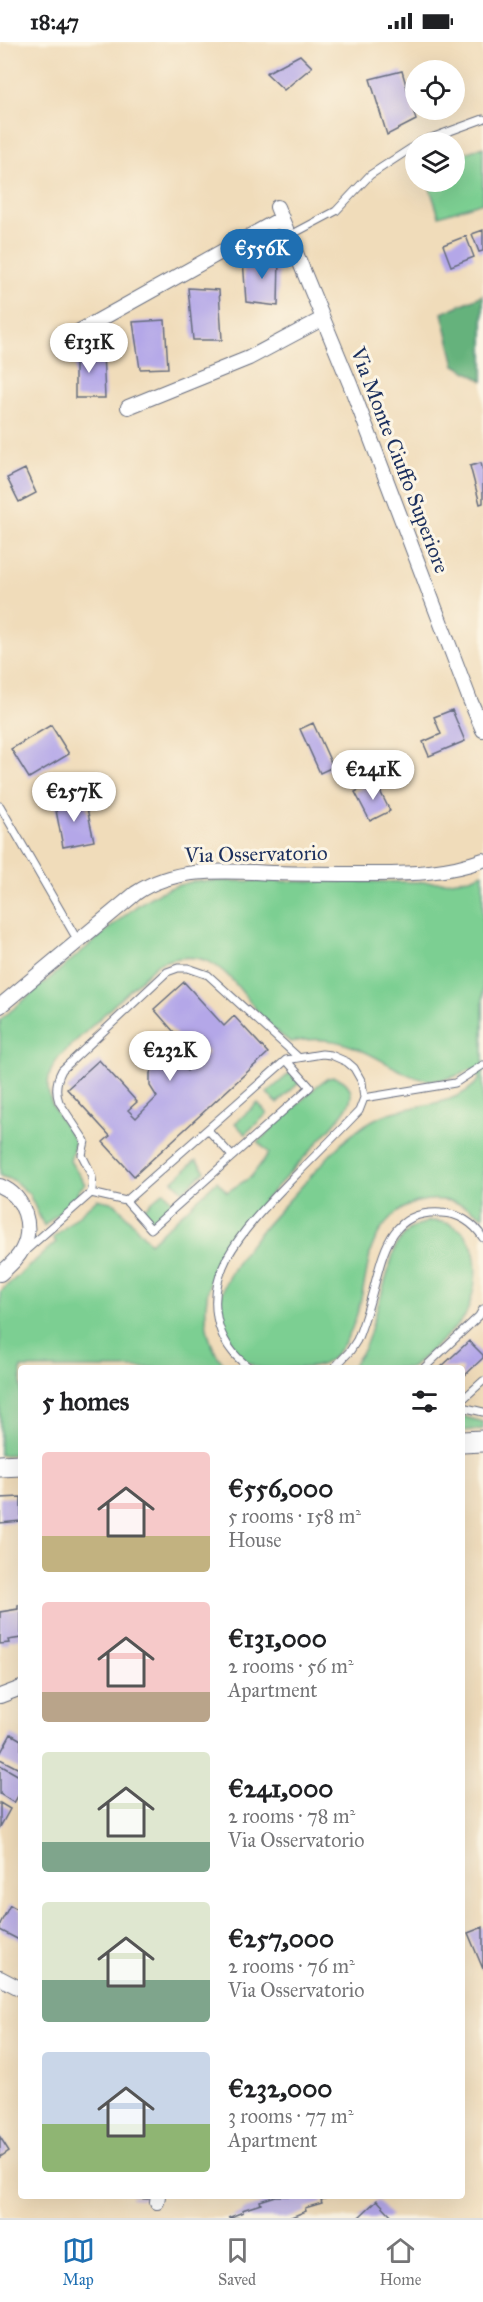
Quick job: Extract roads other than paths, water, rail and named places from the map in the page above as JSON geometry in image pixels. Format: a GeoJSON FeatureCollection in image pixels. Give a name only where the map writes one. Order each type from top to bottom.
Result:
{"type":"FeatureCollection","features":[{"type":"Feature","properties":{"kind":"main road"},"geometry":{"type":"LineString","coordinates":[[465,1442],[483,1441]]}},
{"type":"Feature","properties":{"kind":"main road"},"geometry":{"type":"LineString","coordinates":[[0,1466],[18,1465]]}},
{"type":"Feature","properties":{"kind":"street","name":"Via Monte Ciuffo Superiore"},"geometry":{"type":"LineString","coordinates":[[67,338],[279,213],[350,384],[483,730]]}},
{"type":"Feature","properties":{"kind":"street"},"geometry":{"type":"LineString","coordinates":[[128,407],[249,358],[322,319]]}},
{"type":"Feature","properties":{"kind":"street","name":"Via Osservatorio"},"geometry":{"type":"LineString","coordinates":[[0,1006],[136,893],[149,885],[172,877],[221,871],[324,874],[426,873],[455,869],[483,860]]}},
{"type":"Feature","properties":{"kind":"street"},"geometry":{"type":"LineString","coordinates":[[0,1186],[15,1195],[21,1204],[26,1217],[27,1234],[16,1259],[0,1274]]}},
{"type":"Feature","properties":{"kind":"street"},"geometry":{"type":"LineString","coordinates":[[0,1696],[18,1689]]}},
{"type":"Feature","properties":{"kind":"street"},"geometry":{"type":"LineString","coordinates":[[0,1978],[18,1987]]}},
{"type":"Feature","properties":{"kind":"lane"},"geometry":{"type":"LineString","coordinates":[[447,132],[483,119]]}},
{"type":"Feature","properties":{"kind":"lane"},"geometry":{"type":"LineString","coordinates":[[289,236],[336,211],[370,175],[405,153]]}},
{"type":"Feature","properties":{"kind":"lane"},"geometry":{"type":"LineString","coordinates":[[0,806],[78,941]]}},
{"type":"Feature","properties":{"kind":"lane"},"geometry":{"type":"LineString","coordinates":[[16,1259],[91,1193],[93,1176],[82,1155],[85,1141],[59,1102],[56,1088],[58,1076],[167,972],[178,968],[188,968],[208,975],[298,1057]]}},
{"type":"Feature","properties":{"kind":"lane"},"geometry":{"type":"LineString","coordinates":[[126,1201],[286,1060],[331,1055],[347,1062],[359,1074],[364,1098],[359,1112],[272,1200],[241,1236],[227,1259],[217,1293],[218,1325],[222,1338],[230,1351],[246,1365]]}},
{"type":"Feature","properties":{"kind":"lane"},"geometry":{"type":"LineString","coordinates":[[91,1193],[126,1201],[151,1229],[310,1087],[286,1060]]}},
{"type":"Feature","properties":{"kind":"lane"},"geometry":{"type":"LineString","coordinates":[[364,1098],[455,1083],[483,1065]]}},
{"type":"Feature","properties":{"kind":"lane"},"geometry":{"type":"LineString","coordinates":[[208,1130],[232,1156]]}},
{"type":"Feature","properties":{"kind":"lane"},"geometry":{"type":"LineString","coordinates":[[337,1365],[357,1340],[386,1245],[403,1223],[417,1215],[444,1213],[463,1219],[483,1238]]}},
{"type":"Feature","properties":{"kind":"lane"},"geometry":{"type":"LineString","coordinates":[[427,1365],[479,1316],[483,1309]]}},
{"type":"Feature","properties":{"kind":"lane"},"geometry":{"type":"LineString","coordinates":[[465,1397],[483,1381]]}},
{"type":"Feature","properties":{"kind":"lane"},"geometry":{"type":"LineString","coordinates":[[465,1408],[483,1412]]}}]}
